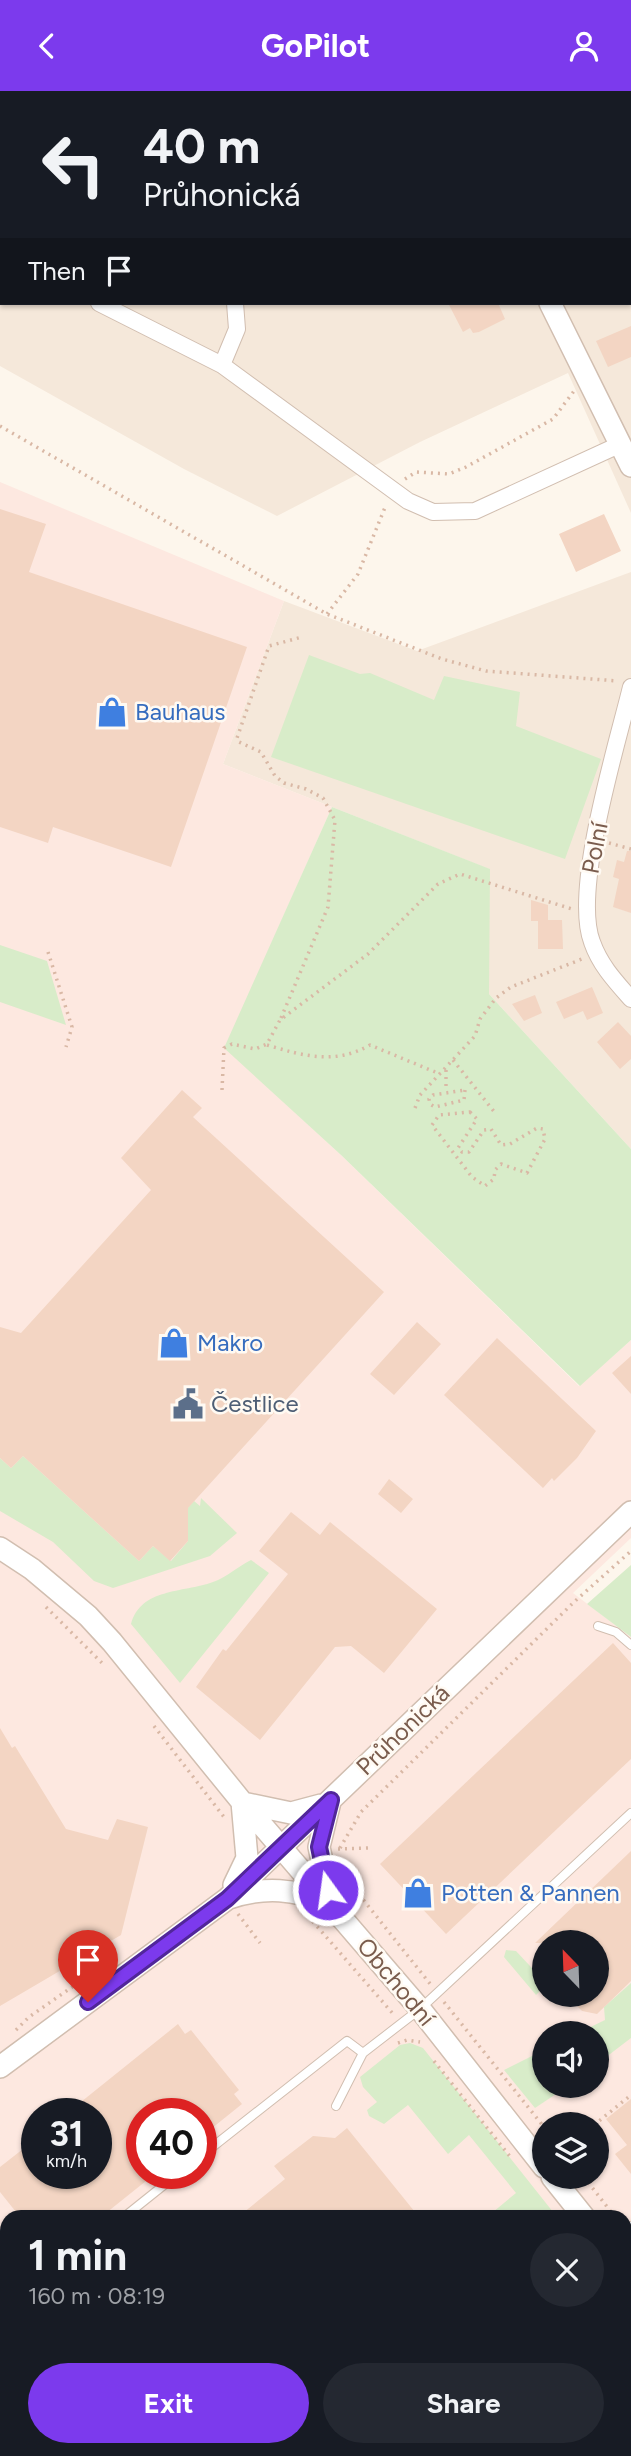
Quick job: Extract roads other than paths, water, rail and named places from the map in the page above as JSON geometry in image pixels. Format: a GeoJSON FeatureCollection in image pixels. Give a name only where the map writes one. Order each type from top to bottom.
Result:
{"type":"FeatureCollection","features":[{"type":"Feature","properties":{"kind":"street"},"geometry":{"type":"LineString","coordinates":[[103,305],[222,365],[395,492],[433,512],[475,511],[621,444]]}},
{"type":"Feature","properties":{"kind":"street"},"geometry":{"type":"LineString","coordinates":[[222,365],[237,330],[235,305]]}},
{"type":"Feature","properties":{"kind":"street"},"geometry":{"type":"LineString","coordinates":[[551,305],[631,466]]}},
{"type":"Feature","properties":{"kind":"street","name":"Polní"},"geometry":{"type":"LineString","coordinates":[[631,687],[587,883],[587,914],[591,940],[606,971],[631,999]]}},
{"type":"Feature","properties":{"kind":"street","name":"Průhonická"},"geometry":{"type":"LineString","coordinates":[[0,2067],[236,1907],[281,1847],[535,1600],[631,1512]]}},
{"type":"Feature","properties":{"kind":"street","name":"Obchodní"},"geometry":{"type":"LineString","coordinates":[[0,1548],[32,1569],[96,1625],[242,1802],[420,2009],[532,2152]]}},
{"type":"Feature","properties":{"kind":"street"},"geometry":{"type":"LineString","coordinates":[[236,1907],[247,1858],[242,1802],[291,1813],[308,1811],[331,1800]]}},
{"type":"Feature","properties":{"kind":"street"},"geometry":{"type":"LineString","coordinates":[[236,1907],[252,1891],[279,1889],[332,1904],[319,1847],[331,1800]]}},
{"type":"Feature","properties":{"kind":"street"},"geometry":{"type":"LineString","coordinates":[[562,2189],[578,2210]]}},
{"type":"Feature","properties":{"kind":"lane"},"geometry":{"type":"LineString","coordinates":[[598,1626],[616,1632],[631,1645]]}},
{"type":"Feature","properties":{"kind":"lane"},"geometry":{"type":"LineString","coordinates":[[336,2106],[363,2053],[420,2009],[631,1813]]}},
{"type":"Feature","properties":{"kind":"lane"},"geometry":{"type":"LineString","coordinates":[[217,2143],[347,2041],[363,2053]]}},
{"type":"Feature","properties":{"kind":"lane"},"geometry":{"type":"LineString","coordinates":[[133,2210],[159,2189]]}},
{"type":"Feature","properties":{"kind":"place","name":"Bauhaus"},"geometry":{"type":"Point","coordinates":[112,712]}},
{"type":"Feature","properties":{"kind":"place","name":"Makro"},"geometry":{"type":"Point","coordinates":[174,1343]}},
{"type":"Feature","properties":{"kind":"place","name":"Čestlice"},"geometry":{"type":"Point","coordinates":[188,1404]}},
{"type":"Feature","properties":{"kind":"place","name":"Potten & Pannen"},"geometry":{"type":"Point","coordinates":[418,1893]}}]}
